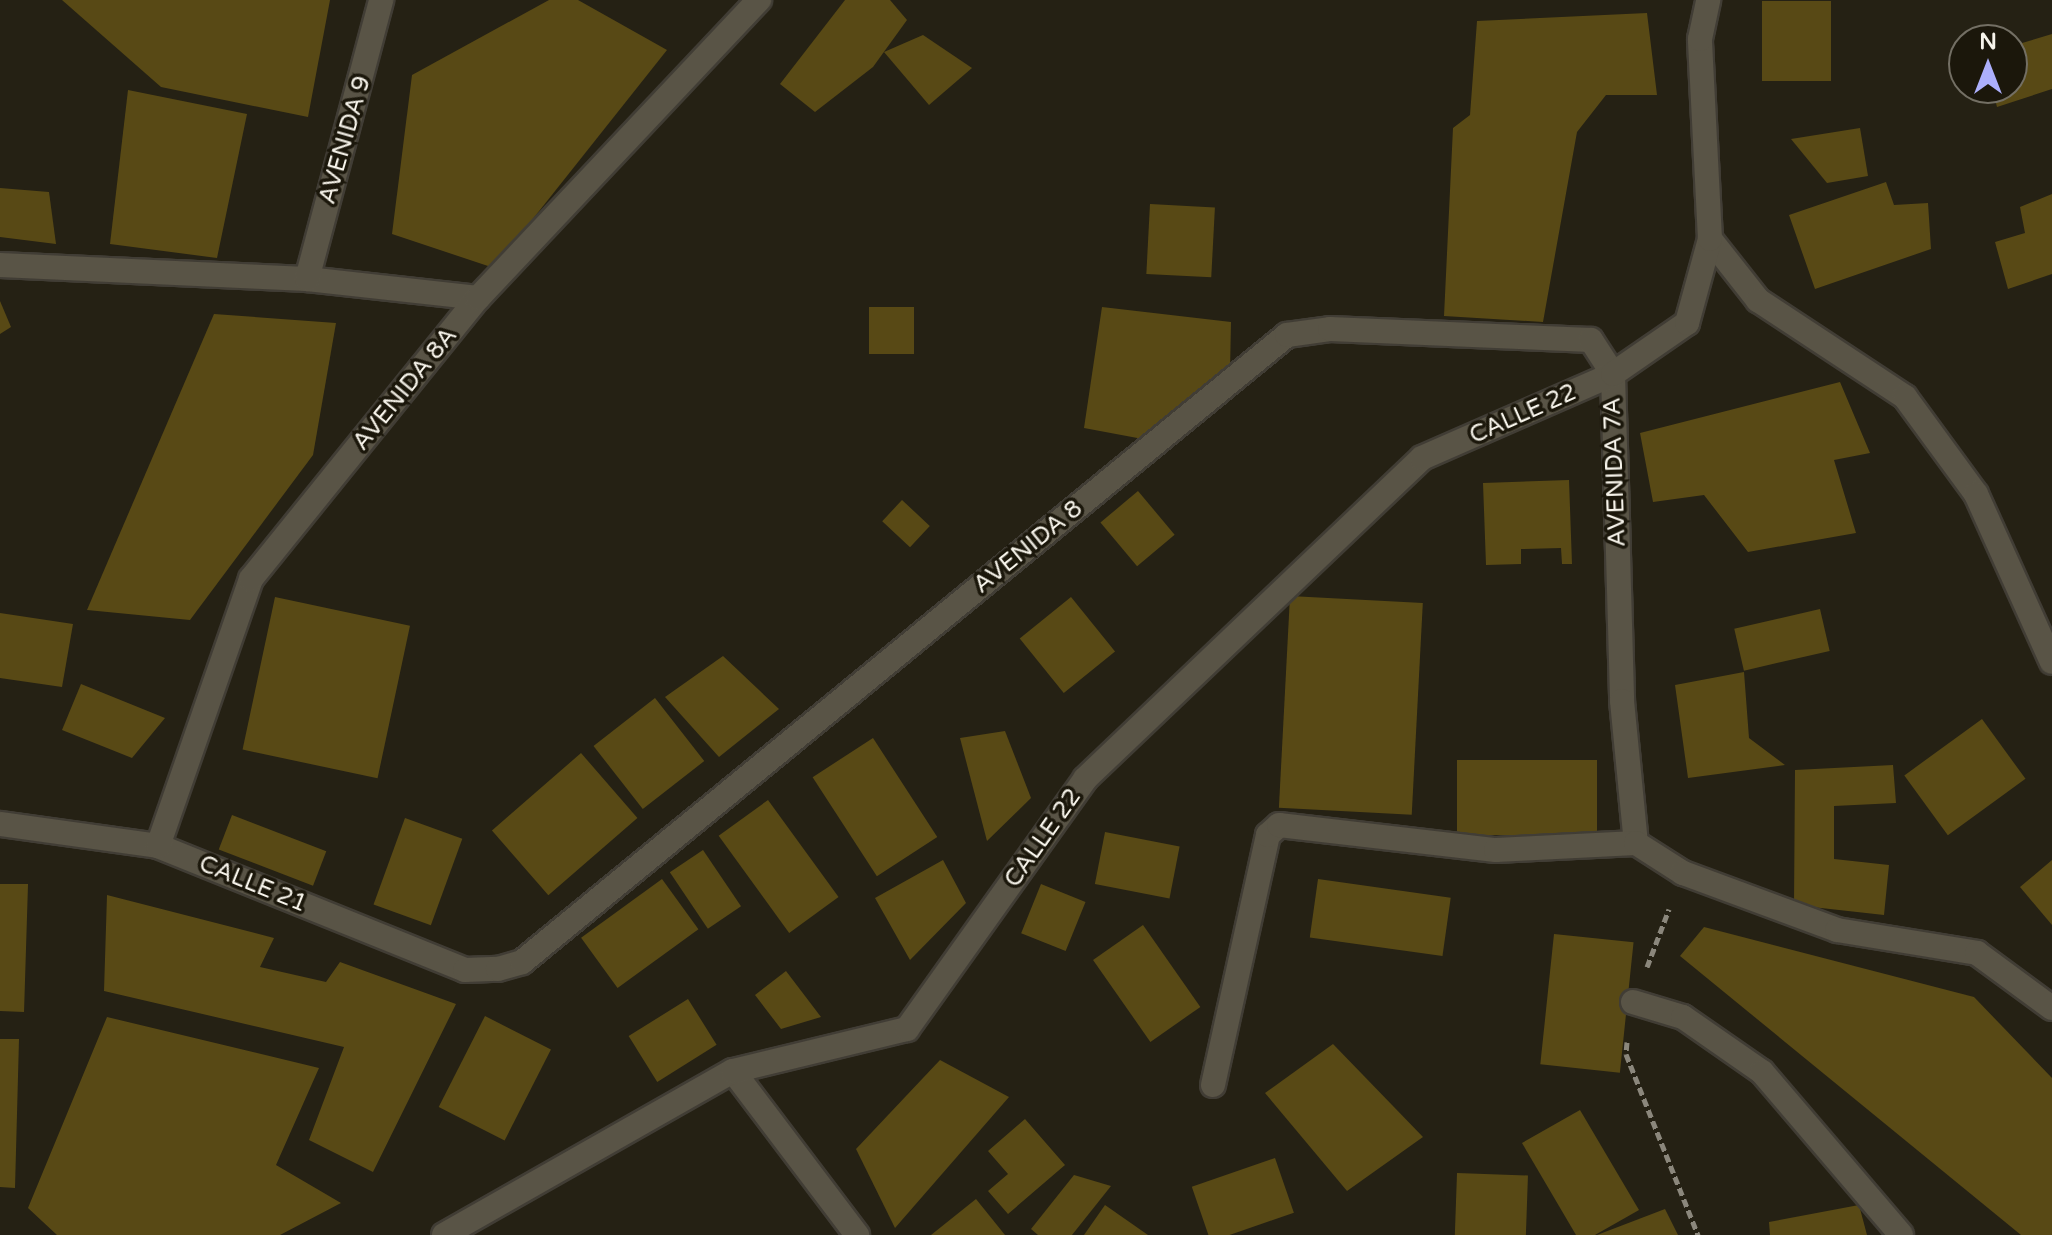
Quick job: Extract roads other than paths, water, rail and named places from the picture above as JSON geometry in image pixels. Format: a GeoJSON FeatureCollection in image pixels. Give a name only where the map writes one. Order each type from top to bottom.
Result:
{"type":"FeatureCollection","features":[{"type":"Feature","properties":{"kind":"street","name":"AVENIDA 9"},"geometry":{"type":"LineString","coordinates":[[307,279],[381,0]]}},
{"type":"Feature","properties":{"kind":"street","name":"AVENIDA 8A"},"geometry":{"type":"LineString","coordinates":[[158,846],[251,579],[478,298],[759,0]]}},
{"type":"Feature","properties":{"kind":"street","name":"AVENIDA 7A"},"geometry":{"type":"LineString","coordinates":[[1636,843],[1622,701],[1613,374],[1687,323],[1710,239],[1700,39],[1708,0]]}},
{"type":"Feature","properties":{"kind":"street"},"geometry":{"type":"LineString","coordinates":[[1710,239],[1758,300],[1905,397],[1976,494],[2052,662]]}},
{"type":"Feature","properties":{"kind":"street"},"geometry":{"type":"LineString","coordinates":[[0,265],[307,279],[478,298]]}},
{"type":"Feature","properties":{"kind":"street","name":"AVENIDA 8"},"geometry":{"type":"LineString","coordinates":[[498,969],[522,962],[1287,335],[1330,329],[1591,340],[1613,374]]}},
{"type":"Feature","properties":{"kind":"street","name":"CALLE 22"},"geometry":{"type":"LineString","coordinates":[[444,1235],[733,1071],[907,1029],[1085,779],[1422,458],[1613,374]]}},
{"type":"Feature","properties":{"kind":"street","name":"CALLE 21"},"geometry":{"type":"LineString","coordinates":[[0,824],[158,846],[465,970],[498,969]]}},
{"type":"Feature","properties":{"kind":"street"},"geometry":{"type":"LineString","coordinates":[[1213,1085],[1268,835],[1279,825],[1496,850],[1636,843],[1683,873],[1837,930],[1977,953],[2052,1008]]}},
{"type":"Feature","properties":{"kind":"street"},"geometry":{"type":"LineString","coordinates":[[1633,1002],[1683,1017],[1762,1072],[1901,1235]]}},
{"type":"Feature","properties":{"kind":"street"},"geometry":{"type":"LineString","coordinates":[[733,1071],[857,1235]]}}]}
